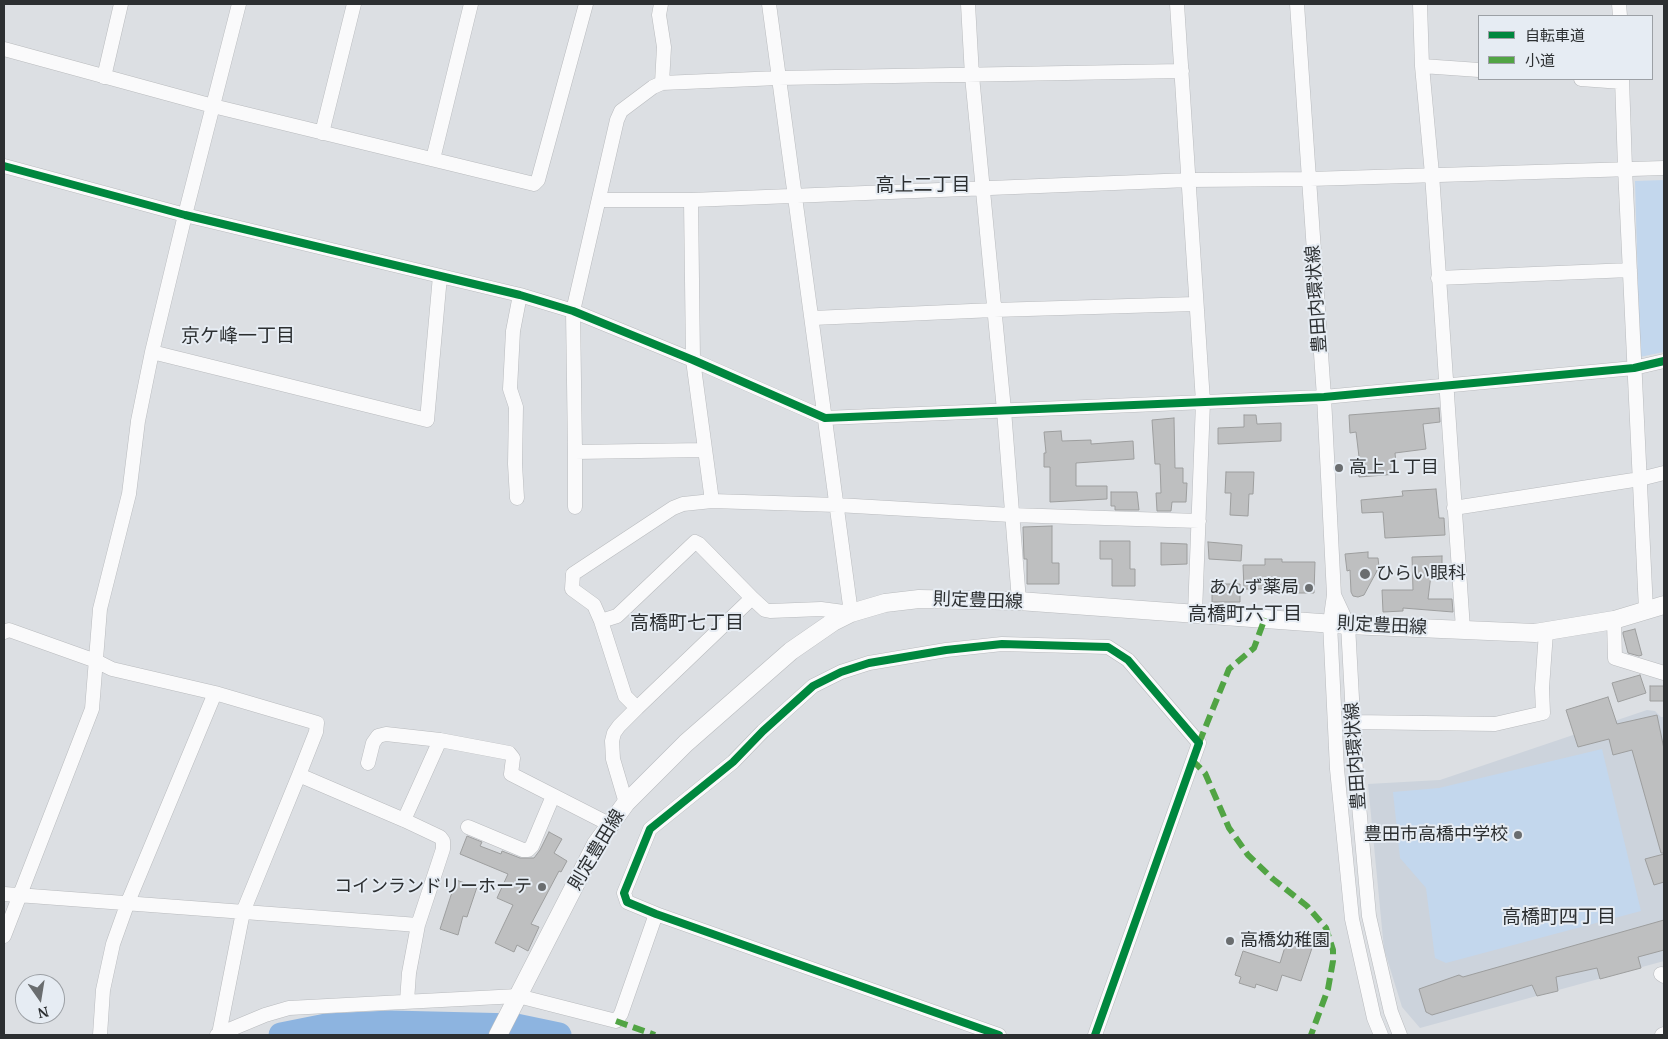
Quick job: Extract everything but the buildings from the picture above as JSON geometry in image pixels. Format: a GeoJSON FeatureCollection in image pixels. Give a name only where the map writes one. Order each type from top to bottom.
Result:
{"type":"FeatureCollection","features":[{"type":"Feature","properties":{"kind":"main road","name":"則定豊田線"},"geometry":{"type":"LineString","coordinates":[[498,1035],[596,844],[626,803],[686,743],[791,650],[833,622],[851,613],[885,603],[919,599],[1019,601],[1348,625],[1535,633],[1614,620],[1664,605]]}},
{"type":"Feature","properties":{"kind":"street"},"geometry":{"type":"LineString","coordinates":[[104,77],[121,4]]}},
{"type":"Feature","properties":{"kind":"street"},"geometry":{"type":"LineString","coordinates":[[4,936],[92,709],[100,609],[129,494],[138,421],[152,352],[239,4]]}},
{"type":"Feature","properties":{"kind":"street"},"geometry":{"type":"LineString","coordinates":[[322,133],[354,4]]}},
{"type":"Feature","properties":{"kind":"street"},"geometry":{"type":"LineString","coordinates":[[434,159],[471,4]]}},
{"type":"Feature","properties":{"kind":"street"},"geometry":{"type":"LineString","coordinates":[[4,49],[213,106],[534,184],[538,180],[586,4]]}},
{"type":"Feature","properties":{"kind":"street"},"geometry":{"type":"LineString","coordinates":[[661,4],[659,15],[664,47],[662,83]]}},
{"type":"Feature","properties":{"kind":"street"},"geometry":{"type":"LineString","coordinates":[[601,621],[617,616],[695,542],[765,610],[821,609],[851,613],[796,195],[768,4]]}},
{"type":"Feature","properties":{"kind":"street"},"geometry":{"type":"LineString","coordinates":[[968,4],[972,76],[1004,410],[1019,601]]}},
{"type":"Feature","properties":{"kind":"street"},"geometry":{"type":"LineString","coordinates":[[1177,4],[1202,402],[1195,613]]}},
{"type":"Feature","properties":{"kind":"street","name":"豊田内環状線"},"geometry":{"type":"LineString","coordinates":[[1297,4],[1324,397],[1334,594],[1330,623],[1337,768],[1352,920],[1374,1018],[1382,1035]]}},
{"type":"Feature","properties":{"kind":"street"},"geometry":{"type":"LineString","coordinates":[[1420,4],[1422,66],[1432,174],[1463,629]]}},
{"type":"Feature","properties":{"kind":"street"},"geometry":{"type":"LineString","coordinates":[[1422,66],[1478,70]]}},
{"type":"Feature","properties":{"kind":"street"},"geometry":{"type":"LineString","coordinates":[[575,507],[572,311],[616,120],[621,111],[653,87],[662,83],[778,78],[1182,71]]}},
{"type":"Feature","properties":{"kind":"street"},"geometry":{"type":"LineString","coordinates":[[1622,80],[1646,610]]}},
{"type":"Feature","properties":{"kind":"street"},"geometry":{"type":"LineString","coordinates":[[4,166],[185,215],[520,295],[572,311],[692,360],[825,418],[1324,397],[1634,368],[1664,361]]}},
{"type":"Feature","properties":{"kind":"street"},"geometry":{"type":"LineString","coordinates":[[599,200],[691,200],[1188,180],[1310,179],[1664,168]]}},
{"type":"Feature","properties":{"kind":"street"},"geometry":{"type":"LineString","coordinates":[[691,200],[692,360],[712,501]]}},
{"type":"Feature","properties":{"kind":"street"},"geometry":{"type":"LineString","coordinates":[[1438,278],[1630,270]]}},
{"type":"Feature","properties":{"kind":"street"},"geometry":{"type":"LineString","coordinates":[[152,352],[427,420],[440,276]]}},
{"type":"Feature","properties":{"kind":"street"},"geometry":{"type":"LineString","coordinates":[[517,498],[514,464],[516,407],[510,389],[513,331],[520,295]]}},
{"type":"Feature","properties":{"kind":"street"},"geometry":{"type":"LineString","coordinates":[[812,318],[1195,304]]}},
{"type":"Feature","properties":{"kind":"street"},"geometry":{"type":"LineString","coordinates":[[575,452],[704,450]]}},
{"type":"Feature","properties":{"kind":"street"},"geometry":{"type":"LineString","coordinates":[[1454,508],[1640,479],[1664,473]]}},
{"type":"Feature","properties":{"kind":"street"},"geometry":{"type":"LineString","coordinates":[[637,708],[626,696],[594,605],[572,589],[573,574],[673,508],[683,504],[712,501],[838,505],[1011,515],[1199,521]]}},
{"type":"Feature","properties":{"kind":"street","name":"豊田内環状線"},"geometry":{"type":"LineString","coordinates":[[1334,594],[1348,625],[1353,722],[1369,916],[1391,1012],[1400,1035]]}},
{"type":"Feature","properties":{"kind":"street"},"geometry":{"type":"LineString","coordinates":[[626,803],[613,759],[612,741],[614,733],[637,708],[752,598]]}},
{"type":"Feature","properties":{"kind":"street"},"geometry":{"type":"LineString","coordinates":[[1614,620],[1615,658],[1664,673]]}},
{"type":"Feature","properties":{"kind":"street"},"geometry":{"type":"LineString","coordinates":[[4,632],[8,630],[96,661],[112,669],[215,693],[317,723],[316,732],[300,775],[243,912],[218,1035]]}},
{"type":"Feature","properties":{"kind":"street"},"geometry":{"type":"LineString","coordinates":[[1353,722],[1495,724],[1543,713],[1542,688],[1546,632]]}},
{"type":"Feature","properties":{"kind":"street"},"geometry":{"type":"LineString","coordinates":[[999,1035],[656,914],[627,902],[624,893],[650,829],[733,762],[763,731],[813,686],[841,672],[869,663],[946,650],[1002,644],[1108,647],[1128,660],[1199,743],[1095,1035]]}},
{"type":"Feature","properties":{"kind":"street"},"geometry":{"type":"LineString","coordinates":[[100,1035],[107,964],[128,902],[215,693]]}},
{"type":"Feature","properties":{"kind":"street"},"geometry":{"type":"LineString","coordinates":[[368,763],[373,743],[378,736],[386,734],[440,740],[509,754],[513,758],[511,774],[609,824]]}},
{"type":"Feature","properties":{"kind":"street"},"geometry":{"type":"LineString","coordinates":[[404,820],[440,740]]}},
{"type":"Feature","properties":{"kind":"street"},"geometry":{"type":"LineString","coordinates":[[300,775],[404,820],[440,837],[442,841],[443,849],[418,925],[407,1001]]}},
{"type":"Feature","properties":{"kind":"street"},"geometry":{"type":"LineString","coordinates":[[468,827],[523,850],[528,850],[532,846],[553,796]]}},
{"type":"Feature","properties":{"kind":"street"},"geometry":{"type":"LineString","coordinates":[[4,894],[418,925]]}},
{"type":"Feature","properties":{"kind":"street"},"geometry":{"type":"LineString","coordinates":[[218,1035],[266,1015],[289,1008],[518,996],[616,1021],[656,914]]}},
{"type":"Feature","properties":{"kind":"shaded area"},"geometry":{"type":"Polygon","coordinates":[[[1664,180],[1664,352],[1640,357],[1635,181],[1664,180]]]}},
{"type":"Feature","properties":{"kind":"shaded area","name":"豊田市高橋中学校"},"geometry":{"type":"Polygon","coordinates":[[[1647,710],[1655,711],[1661,717],[1664,717],[1664,961],[1420,1028],[1402,1007],[1384,949],[1368,784],[1440,780],[1647,710]]]}},
{"type":"Feature","properties":{"kind":"shaded area"},"geometry":{"type":"Polygon","coordinates":[[[1602,749],[1641,911],[1446,963],[1435,958],[1426,888],[1400,858],[1393,792],[1439,788],[1602,749]]]}},
{"type":"Feature","properties":{"kind":"waterway"},"geometry":{"type":"LineString","coordinates":[[281,1035],[326,1026],[391,1023],[516,1026],[559,1035]]}},
{"type":"Feature","properties":{"kind":"marked path"},"geometry":{"type":"LineString","coordinates":[[1199,743],[1229,669],[1254,648],[1265,618]]}},
{"type":"Feature","properties":{"kind":"marked path"},"geometry":{"type":"LineString","coordinates":[[1192,760],[1205,773],[1229,828],[1248,855],[1273,879],[1307,906],[1326,928],[1333,950],[1333,961],[1328,989],[1311,1035]]}},
{"type":"Feature","properties":{"kind":"marked path"},"geometry":{"type":"LineString","coordinates":[[616,1021],[655,1035]]}},
{"type":"Feature","properties":{"kind":"cycle path"},"geometry":{"type":"LineString","coordinates":[[4,166],[185,215],[520,295],[573,311],[693,360],[825,418],[1324,397],[1634,368],[1664,361]]}},
{"type":"Feature","properties":{"kind":"cycle path"},"geometry":{"type":"LineString","coordinates":[[999,1035],[656,914],[627,902],[624,893],[650,829],[733,762],[763,731],[813,686],[841,672],[869,663],[946,650],[1002,644],[1108,647],[1128,660],[1199,743],[1095,1035]]}},
{"type":"Feature","properties":{"kind":"place","name":"高上１丁目"},"geometry":{"type":"Point","coordinates":[1339,468]}},
{"type":"Feature","properties":{"kind":"place","name":"ひらい眼科"},"geometry":{"type":"Point","coordinates":[1365,574]}},
{"type":"Feature","properties":{"kind":"place","name":"あんず薬局"},"geometry":{"type":"Point","coordinates":[1309,588]}},
{"type":"Feature","properties":{"kind":"place","name":"豊田市高橋中学校"},"geometry":{"type":"Point","coordinates":[1518,835]}},
{"type":"Feature","properties":{"kind":"place","name":"コインランドリーホーテ"},"geometry":{"type":"Point","coordinates":[542,887]}},
{"type":"Feature","properties":{"kind":"place","name":"高橋幼稚園"},"geometry":{"type":"Point","coordinates":[1230,941]}},
{"type":"Feature","properties":{"kind":"district","name":"高上二丁目"},"geometry":{"type":"Point","coordinates":[923,186]}},
{"type":"Feature","properties":{"kind":"district","name":"京ケ峰一丁目"},"geometry":{"type":"Point","coordinates":[238,337]}},
{"type":"Feature","properties":{"kind":"district","name":"高橋町六丁目"},"geometry":{"type":"Point","coordinates":[1245,615]}},
{"type":"Feature","properties":{"kind":"district","name":"高橋町七丁目"},"geometry":{"type":"Point","coordinates":[687,624]}},
{"type":"Feature","properties":{"kind":"district","name":"高橋町四丁目"},"geometry":{"type":"Point","coordinates":[1559,918]}}]}
